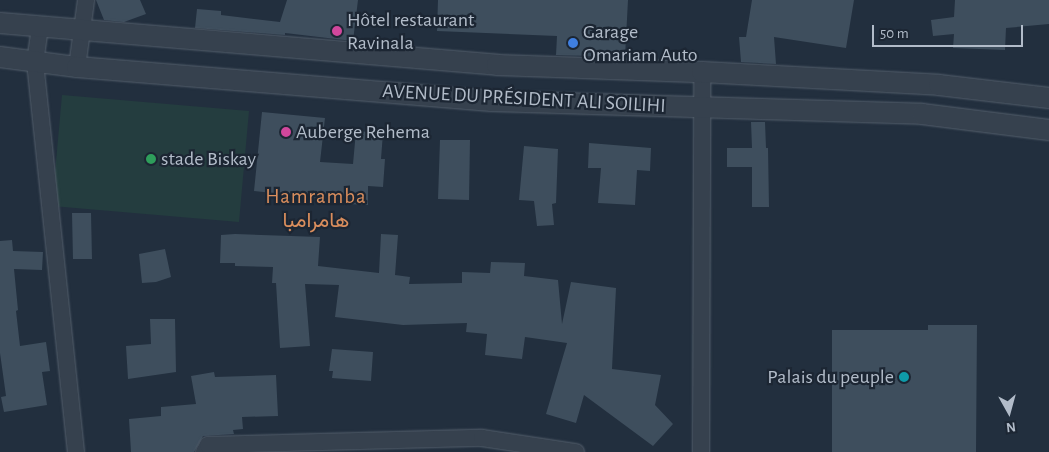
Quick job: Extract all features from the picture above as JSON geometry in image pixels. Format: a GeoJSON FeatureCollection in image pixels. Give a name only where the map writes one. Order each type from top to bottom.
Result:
{"type":"FeatureCollection","features":[{"type":"Feature","properties":{"kind":"street"},"geometry":{"type":"LineString","coordinates":[[77,67],[86,0]]}},
{"type":"Feature","properties":{"kind":"street","name":"AVENUE DU PRÉSIDENT ALI SOILIHI"},"geometry":{"type":"LineString","coordinates":[[0,22],[497,66],[702,72],[938,85],[1049,98]]}},
{"type":"Feature","properties":{"kind":"street"},"geometry":{"type":"LineString","coordinates":[[40,26],[35,62],[76,452]]}},
{"type":"Feature","properties":{"kind":"street","name":"AVENUE DU PRÉSIDENT ALI SOILIHI"},"geometry":{"type":"LineString","coordinates":[[0,57],[77,67],[492,101],[922,114],[1049,130]]}},
{"type":"Feature","properties":{"kind":"street"},"geometry":{"type":"LineString","coordinates":[[701,452],[702,72]]}},
{"type":"Feature","properties":{"kind":"street"},"geometry":{"type":"LineString","coordinates":[[204,452],[208,446],[482,438],[576,452]]}},
{"type":"Feature","properties":{"kind":"green space","name":"stade Biskay"},"geometry":{"type":"Polygon","coordinates":[[[62,95],[249,111],[239,222],[52,206],[62,95]]]}},
{"type":"Feature","properties":{"kind":"building"},"geometry":{"type":"Polygon","coordinates":[[[96,0],[140,0],[146,14],[124,22],[104,20],[96,0]]]}},
{"type":"Feature","properties":{"kind":"building"},"geometry":{"type":"Polygon","coordinates":[[[287,0],[358,0],[353,41],[285,33],[285,35],[195,28],[197,9],[221,11],[221,15],[280,22],[287,0]]]}},
{"type":"Feature","properties":{"kind":"building"},"geometry":{"type":"Polygon","coordinates":[[[438,0],[628,0],[625,57],[556,55],[557,36],[437,31],[438,0]]]}},
{"type":"Feature","properties":{"kind":"building"},"geometry":{"type":"Polygon","coordinates":[[[752,0],[854,0],[846,48],[774,37],[776,64],[741,62],[739,37],[746,37],[752,0]]]}},
{"type":"Feature","properties":{"kind":"building"},"geometry":{"type":"Polygon","coordinates":[[[955,0],[1049,0],[1049,24],[1006,28],[1005,50],[953,48],[954,34],[933,36],[931,20],[954,17],[955,0]]]}},
{"type":"Feature","properties":{"kind":"building"},"geometry":{"type":"Polygon","coordinates":[[[262,112],[325,118],[320,162],[353,164],[356,131],[383,133],[381,159],[385,159],[383,187],[368,186],[368,205],[329,203],[329,199],[254,191],[262,112]]]}},
{"type":"Feature","properties":{"kind":"building"},"geometry":{"type":"Polygon","coordinates":[[[751,122],[765,122],[766,148],[768,148],[769,207],[752,207],[752,167],[727,167],[727,148],[752,148],[751,122]]]}},
{"type":"Feature","properties":{"kind":"building"},"geometry":{"type":"Polygon","coordinates":[[[440,140],[470,140],[469,200],[438,199],[440,140]]]}},
{"type":"Feature","properties":{"kind":"building"},"geometry":{"type":"Polygon","coordinates":[[[589,143],[651,148],[650,171],[637,170],[635,205],[598,203],[601,168],[588,168],[589,143]]]}},
{"type":"Feature","properties":{"kind":"building"},"geometry":{"type":"Polygon","coordinates":[[[524,146],[558,149],[556,203],[552,204],[554,225],[537,226],[534,201],[519,200],[524,146]]]}},
{"type":"Feature","properties":{"kind":"building"},"geometry":{"type":"Polygon","coordinates":[[[72,213],[91,213],[92,259],[73,259],[72,213]]]}},
{"type":"Feature","properties":{"kind":"building"},"geometry":{"type":"Polygon","coordinates":[[[381,234],[398,235],[395,275],[410,277],[409,284],[462,283],[462,272],[490,273],[491,262],[525,263],[524,276],[558,280],[562,324],[571,282],[616,288],[612,369],[661,375],[655,405],[673,424],[653,446],[584,395],[576,423],[546,414],[567,343],[525,337],[522,359],[485,355],[487,334],[466,332],[467,323],[403,325],[335,317],[339,285],[305,284],[310,346],[280,348],[276,283],[272,283],[273,267],[235,266],[235,263],[220,263],[221,235],[320,237],[318,266],[379,273],[381,234]]]}},
{"type":"Feature","properties":{"kind":"building"},"geometry":{"type":"Polygon","coordinates":[[[12,240],[13,251],[43,252],[42,270],[14,269],[18,310],[16,311],[20,346],[46,342],[50,371],[42,372],[47,405],[4,412],[1,397],[6,396],[0,353],[0,241],[12,240]]]}},
{"type":"Feature","properties":{"kind":"building"},"geometry":{"type":"Polygon","coordinates":[[[165,249],[171,277],[156,282],[142,283],[139,254],[165,249]]]}},
{"type":"Feature","properties":{"kind":"building"},"geometry":{"type":"Polygon","coordinates":[[[150,319],[175,319],[176,372],[128,379],[126,346],[151,344],[150,319]]]}},
{"type":"Feature","properties":{"kind":"building","name":"Palais du peuple"},"geometry":{"type":"Polygon","coordinates":[[[928,325],[977,325],[976,452],[832,452],[832,330],[928,330],[928,325]]]}},
{"type":"Feature","properties":{"kind":"building"},"geometry":{"type":"Polygon","coordinates":[[[332,349],[373,352],[371,381],[332,378],[333,371],[329,371],[332,349]]]}},
{"type":"Feature","properties":{"kind":"building"},"geometry":{"type":"Polygon","coordinates":[[[214,372],[215,377],[276,375],[278,416],[242,417],[243,429],[233,430],[234,434],[203,436],[194,452],[131,452],[129,419],[161,416],[161,407],[196,404],[191,376],[214,372]]]}},
{"type":"Feature","properties":{"kind":"place","name":"Hôtel restaurant Ravinala"},"geometry":{"type":"Point","coordinates":[337,31]}},
{"type":"Feature","properties":{"kind":"place","name":"Garage Omariam Auto"},"geometry":{"type":"Point","coordinates":[573,43]}},
{"type":"Feature","properties":{"kind":"place","name":"Auberge Rehema"},"geometry":{"type":"Point","coordinates":[286,132]}},
{"type":"Feature","properties":{"kind":"place","name":"stade Biskay"},"geometry":{"type":"Point","coordinates":[151,159]}},
{"type":"Feature","properties":{"kind":"place","name":"Palais du peuple"},"geometry":{"type":"Point","coordinates":[904,377]}},
{"type":"Feature","properties":{"kind":"district","name":"Hamramba هامرامبا"},"geometry":{"type":"Point","coordinates":[316,209]}}]}
